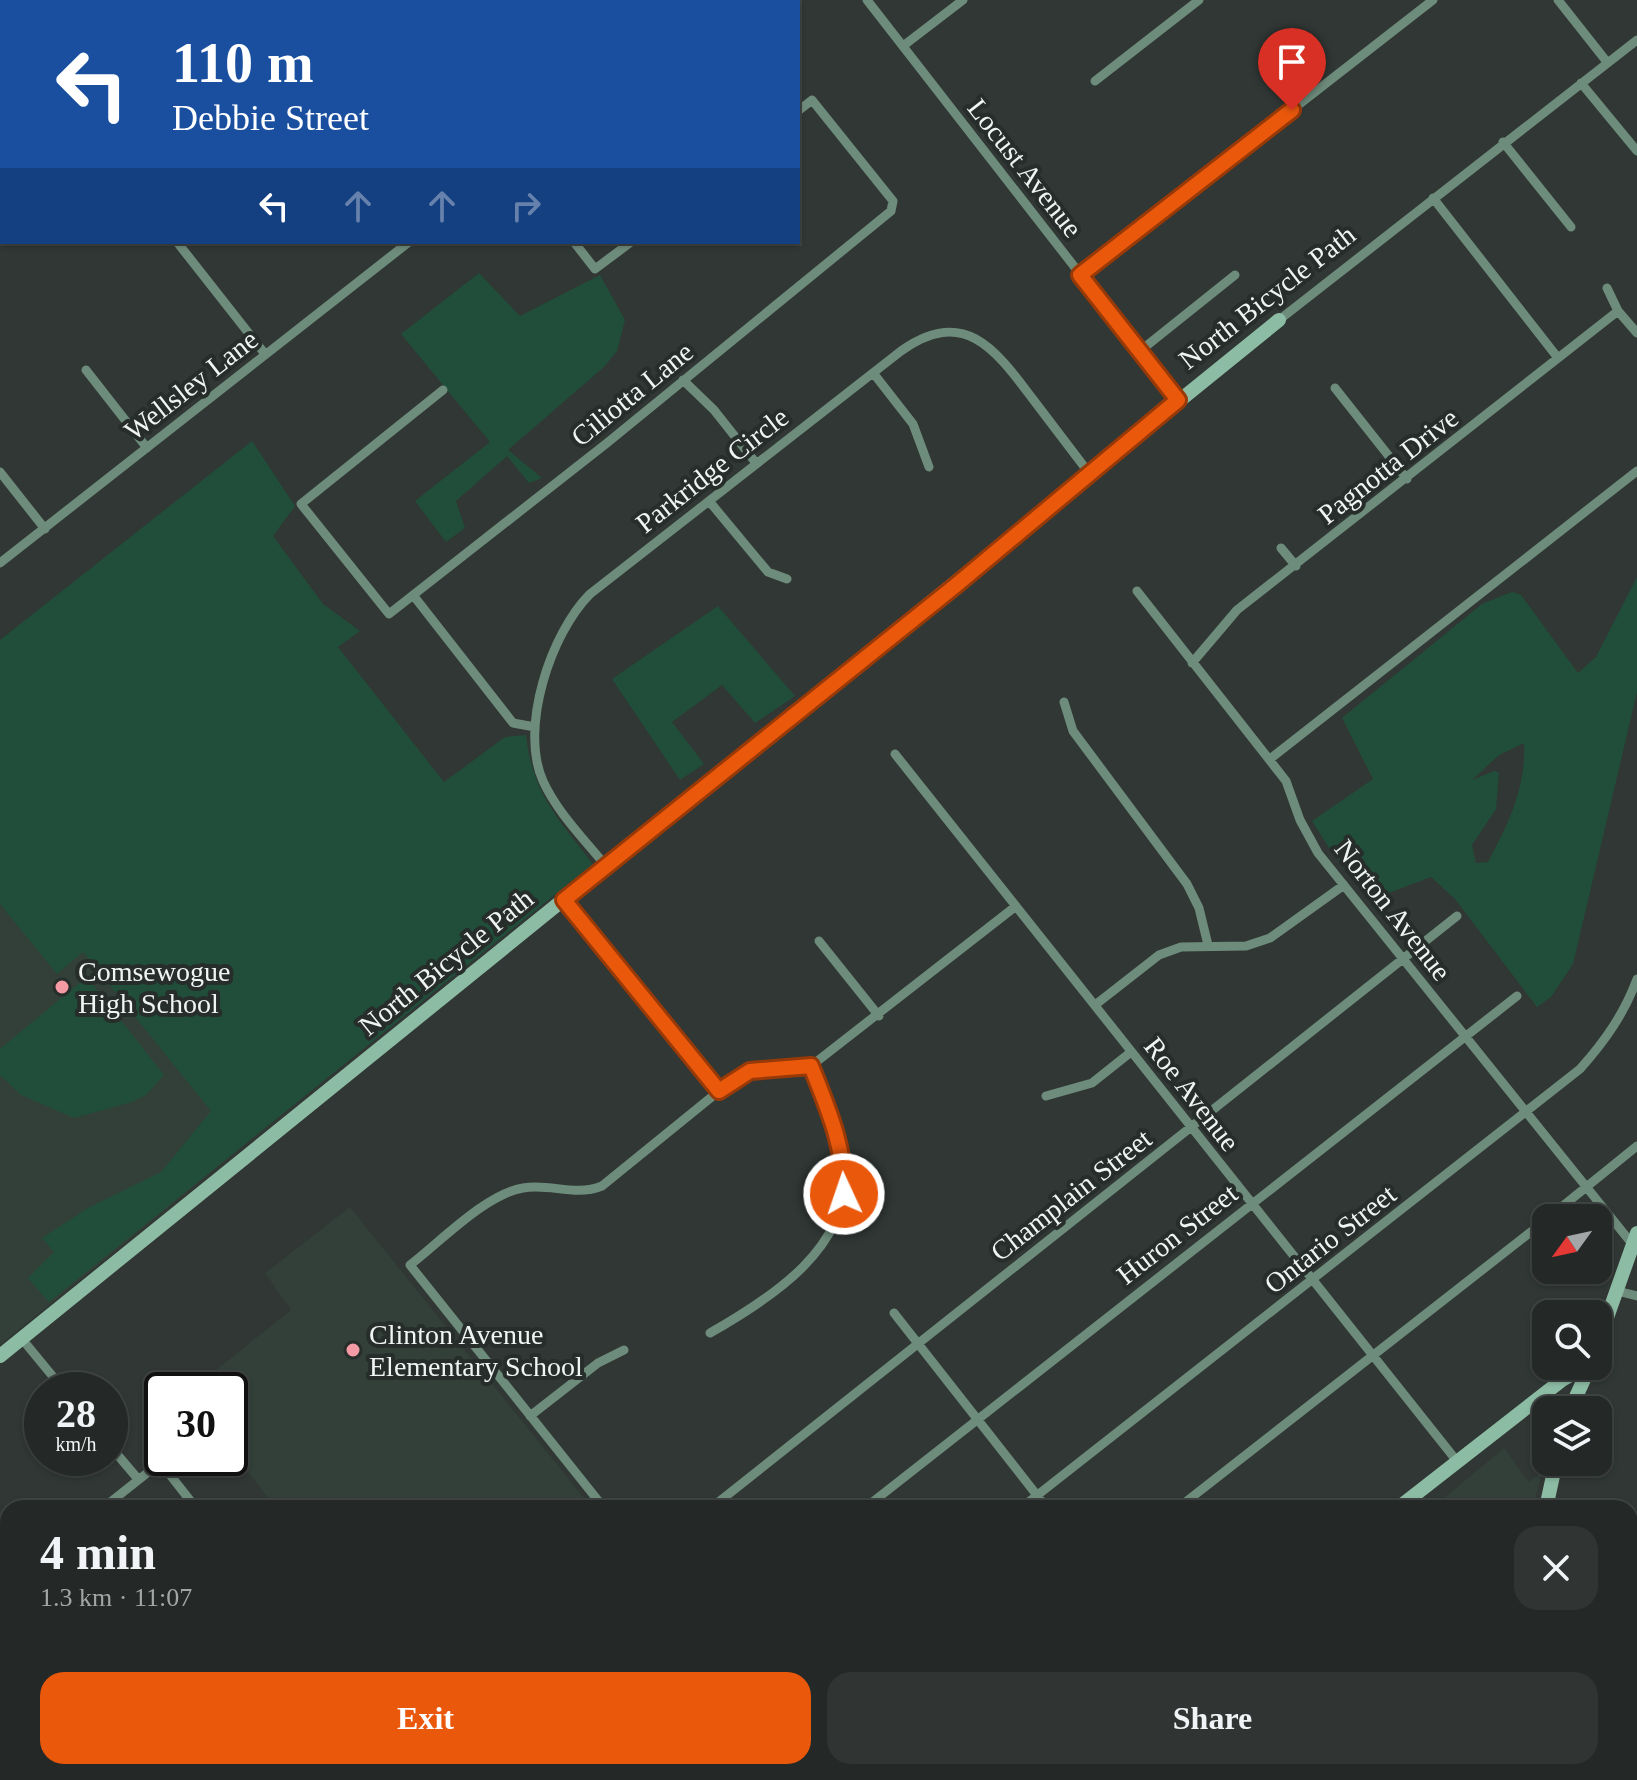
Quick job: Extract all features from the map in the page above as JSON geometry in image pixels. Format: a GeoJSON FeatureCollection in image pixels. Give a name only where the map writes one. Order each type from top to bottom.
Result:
{"type":"FeatureCollection","features":[{"type":"Feature","properties":{"kind":"street","name":"Locust Avenue"},"geometry":{"type":"LineString","coordinates":[[867,0],[1178,400]]}},
{"type":"Feature","properties":{"kind":"street"},"geometry":{"type":"LineString","coordinates":[[903,46],[963,0]]}},
{"type":"Feature","properties":{"kind":"street"},"geometry":{"type":"LineString","coordinates":[[1095,81],[1199,0]]}},
{"type":"Feature","properties":{"kind":"street"},"geometry":{"type":"LineString","coordinates":[[1080,275],[1433,0]]}},
{"type":"Feature","properties":{"kind":"street"},"geometry":{"type":"LineString","coordinates":[[1558,0],[1607,62]]}},
{"type":"Feature","properties":{"kind":"street","name":"North Bicycle Path"},"geometry":{"type":"LineString","coordinates":[[0,1356],[605,865],[939,599],[1178,400],[1503,142],[1637,40]]}},
{"type":"Feature","properties":{"kind":"street"},"geometry":{"type":"LineString","coordinates":[[1581,83],[1637,151]]}},
{"type":"Feature","properties":{"kind":"street","name":"Ciliotta Lane"},"geometry":{"type":"LineString","coordinates":[[443,390],[301,504],[389,614],[891,211],[893,201],[812,100],[800,109]]}},
{"type":"Feature","properties":{"kind":"street"},"geometry":{"type":"LineString","coordinates":[[1503,142],[1571,227]]}},
{"type":"Feature","properties":{"kind":"street"},"geometry":{"type":"LineString","coordinates":[[1433,198],[1558,358]]}},
{"type":"Feature","properties":{"kind":"street"},"geometry":{"type":"LineString","coordinates":[[179,244],[265,354]]}},
{"type":"Feature","properties":{"kind":"street","name":"Wellsley Lane"},"geometry":{"type":"LineString","coordinates":[[0,563],[406,244]]}},
{"type":"Feature","properties":{"kind":"street"},"geometry":{"type":"LineString","coordinates":[[576,244],[595,269],[628,244]]}},
{"type":"Feature","properties":{"kind":"street"},"geometry":{"type":"LineString","coordinates":[[1140,351],[1235,275]]}},
{"type":"Feature","properties":{"kind":"street"},"geometry":{"type":"LineString","coordinates":[[1607,288],[1618,311],[1637,333]]}},
{"type":"Feature","properties":{"kind":"street","name":"Pagnotta Drive"},"geometry":{"type":"LineString","coordinates":[[1192,663],[1237,610],[1618,311]]}},
{"type":"Feature","properties":{"kind":"street","name":"Parkridge Circle"},"geometry":{"type":"LineString","coordinates":[[605,865],[544,783],[537,765],[535,727],[555,644],[574,611],[709,501],[928,335],[943,332],[971,336],[1001,357],[1089,473]]}},
{"type":"Feature","properties":{"kind":"street"},"geometry":{"type":"LineString","coordinates":[[86,370],[147,448]]}},
{"type":"Feature","properties":{"kind":"street"},"geometry":{"type":"LineString","coordinates":[[874,374],[913,424],[929,467]]}},
{"type":"Feature","properties":{"kind":"street"},"geometry":{"type":"LineString","coordinates":[[683,380],[714,410],[756,463]]}},
{"type":"Feature","properties":{"kind":"street"},"geometry":{"type":"LineString","coordinates":[[1337,391],[1407,479]]}},
{"type":"Feature","properties":{"kind":"street"},"geometry":{"type":"LineString","coordinates":[[1270,759],[1637,471]]}},
{"type":"Feature","properties":{"kind":"street"},"geometry":{"type":"LineString","coordinates":[[0,472],[45,529]]}},
{"type":"Feature","properties":{"kind":"street"},"geometry":{"type":"LineString","coordinates":[[709,501],[768,572],[787,579]]}},
{"type":"Feature","properties":{"kind":"street"},"geometry":{"type":"LineString","coordinates":[[1281,548],[1296,566]]}},
{"type":"Feature","properties":{"kind":"street","name":"Norton Avenue"},"geometry":{"type":"LineString","coordinates":[[1137,591],[1270,759],[1293,793],[1306,835],[1344,885],[1585,1189],[1635,1239]]}},
{"type":"Feature","properties":{"kind":"street"},"geometry":{"type":"LineString","coordinates":[[413,595],[513,723],[535,727]]}},
{"type":"Feature","properties":{"kind":"street"},"geometry":{"type":"LineString","coordinates":[[1064,702],[1073,731],[1187,884],[1199,908],[1208,945]]}},
{"type":"Feature","properties":{"kind":"street","name":"Roe Avenue"},"geometry":{"type":"LineString","coordinates":[[895,754],[1456,1460]]}},
{"type":"Feature","properties":{"kind":"street"},"geometry":{"type":"LineString","coordinates":[[1095,1005],[1159,955],[1181,947],[1246,946],[1270,938],[1344,885]]}},
{"type":"Feature","properties":{"kind":"street"},"geometry":{"type":"LineString","coordinates":[[564,900],[719,1091]]}},
{"type":"Feature","properties":{"kind":"street"},"geometry":{"type":"LineString","coordinates":[[598,1500],[410,1265],[506,1193],[536,1187],[583,1192],[602,1186],[719,1091],[750,1071],[811,1066],[879,1016],[1016,906]]}},
{"type":"Feature","properties":{"kind":"street","name":"Champlain Street"},"geometry":{"type":"LineString","coordinates":[[721,1500],[1457,916]]}},
{"type":"Feature","properties":{"kind":"street"},"geometry":{"type":"LineString","coordinates":[[819,941],[879,1016]]}},
{"type":"Feature","properties":{"kind":"street","name":"Ontario Street"},"geometry":{"type":"LineString","coordinates":[[1031,1500],[1580,1069],[1628,1004],[1637,979]]}},
{"type":"Feature","properties":{"kind":"street","name":"Huron Street"},"geometry":{"type":"LineString","coordinates":[[875,1500],[1517,996]]}},
{"type":"Feature","properties":{"kind":"street"},"geometry":{"type":"LineString","coordinates":[[1046,1096],[1092,1083],[1131,1052]]}},
{"type":"Feature","properties":{"kind":"street"},"geometry":{"type":"LineString","coordinates":[[710,1333],[753,1309],[816,1253],[831,1234],[844,1194],[844,1167],[837,1131],[811,1066]]}},
{"type":"Feature","properties":{"kind":"street"},"geometry":{"type":"LineString","coordinates":[[1566,1204],[1637,1146]]}},
{"type":"Feature","properties":{"kind":"street"},"geometry":{"type":"LineString","coordinates":[[1188,1500],[1532,1231]]}},
{"type":"Feature","properties":{"kind":"street"},"geometry":{"type":"LineString","coordinates":[[1612,1305],[1635,1239]]}},
{"type":"Feature","properties":{"kind":"street"},"geometry":{"type":"LineString","coordinates":[[1617,1291],[1637,1296]]}},
{"type":"Feature","properties":{"kind":"street"},"geometry":{"type":"LineString","coordinates":[[894,1313],[1041,1500]]}},
{"type":"Feature","properties":{"kind":"street"},"geometry":{"type":"LineString","coordinates":[[22,1339],[49,1372]]}},
{"type":"Feature","properties":{"kind":"street"},"geometry":{"type":"LineString","coordinates":[[530,1416],[598,1363],[624,1350]]}},
{"type":"Feature","properties":{"kind":"street"},"geometry":{"type":"LineString","coordinates":[[1408,1500],[1562,1380]]}},
{"type":"Feature","properties":{"kind":"street"},"geometry":{"type":"LineString","coordinates":[[128,1467],[138,1479]]}},
{"type":"Feature","properties":{"kind":"street"},"geometry":{"type":"LineString","coordinates":[[113,1500],[144,1474]]}},
{"type":"Feature","properties":{"kind":"street"},"geometry":{"type":"LineString","coordinates":[[174,1476],[190,1500]]}},
{"type":"Feature","properties":{"kind":"street"},"geometry":{"type":"LineString","coordinates":[[1548,1500],[1553,1476]]}},
{"type":"Feature","properties":{"kind":"shaded area","name":"Comsewogue High School"},"geometry":{"type":"Polygon","coordinates":[[[0,832],[247,1143],[0,1345],[0,832]]]}},
{"type":"Feature","properties":{"kind":"shaded area","name":"Clinton Avenue Elementary School"},"geometry":{"type":"Polygon","coordinates":[[[350,1207],[586,1500],[270,1500],[248,1472],[248,1372],[214,1372],[291,1310],[265,1273],[350,1207]]]}},
{"type":"Feature","properties":{"kind":"shaded area"},"geometry":{"type":"Polygon","coordinates":[[[1504,1448],[1529,1482],[1542,1476],[1534,1500],[1442,1500],[1504,1448]]]}},
{"type":"Feature","properties":{"kind":"green space"},"geometry":{"type":"Polygon","coordinates":[[[479,273],[520,316],[600,275],[625,320],[617,351],[604,367],[508,450],[542,478],[529,483],[507,456],[456,501],[465,528],[446,542],[415,501],[490,442],[401,334],[479,273]]]}},
{"type":"Feature","properties":{"kind":"green space"},"geometry":{"type":"Polygon","coordinates":[[[252,441],[295,506],[273,536],[323,604],[360,631],[338,647],[444,782],[505,737],[526,735],[529,756],[541,790],[558,819],[593,864],[49,1302],[28,1278],[54,1252],[42,1238],[88,1208],[161,1172],[211,1111],[83,952],[57,974],[0,904],[0,640],[252,441]]]}},
{"type":"Feature","properties":{"kind":"green space"},"geometry":{"type":"Polygon","coordinates":[[[1637,577],[1637,692],[1573,964],[1551,997],[1537,1007],[1455,899],[1431,877],[1373,899],[1331,851],[1312,821],[1373,779],[1342,718],[1482,604],[1512,592],[1521,595],[1578,673],[1596,657],[1637,577]],[[1524,743],[1499,755],[1472,780],[1494,771],[1499,773],[1496,809],[1472,845],[1476,863],[1488,862],[1503,833],[1519,790],[1524,743]]]}},
{"type":"Feature","properties":{"kind":"green space"},"geometry":{"type":"Polygon","coordinates":[[[718,606],[795,696],[755,723],[722,685],[672,722],[704,764],[680,780],[612,679],[718,606]]]}},
{"type":"Feature","properties":{"kind":"green space"},"geometry":{"type":"Polygon","coordinates":[[[82,981],[90,981],[164,1075],[146,1095],[132,1102],[74,1118],[21,1095],[0,1075],[0,1049],[82,981]]]}},
{"type":"Feature","properties":{"kind":"place","name":"Comsewogue High School"},"geometry":{"type":"Point","coordinates":[62,987]}},
{"type":"Feature","properties":{"kind":"place","name":"Clinton Avenue Elementary School"},"geometry":{"type":"Point","coordinates":[353,1350]}},
{"type":"Feature","properties":{"kind":"route"},"geometry":{"type":"LineString","coordinates":[[844,1194],[844,1167],[837,1131],[811,1066],[750,1071],[719,1091],[564,900],[955,586],[1178,400],[1080,275],[1292,110]]}}]}
